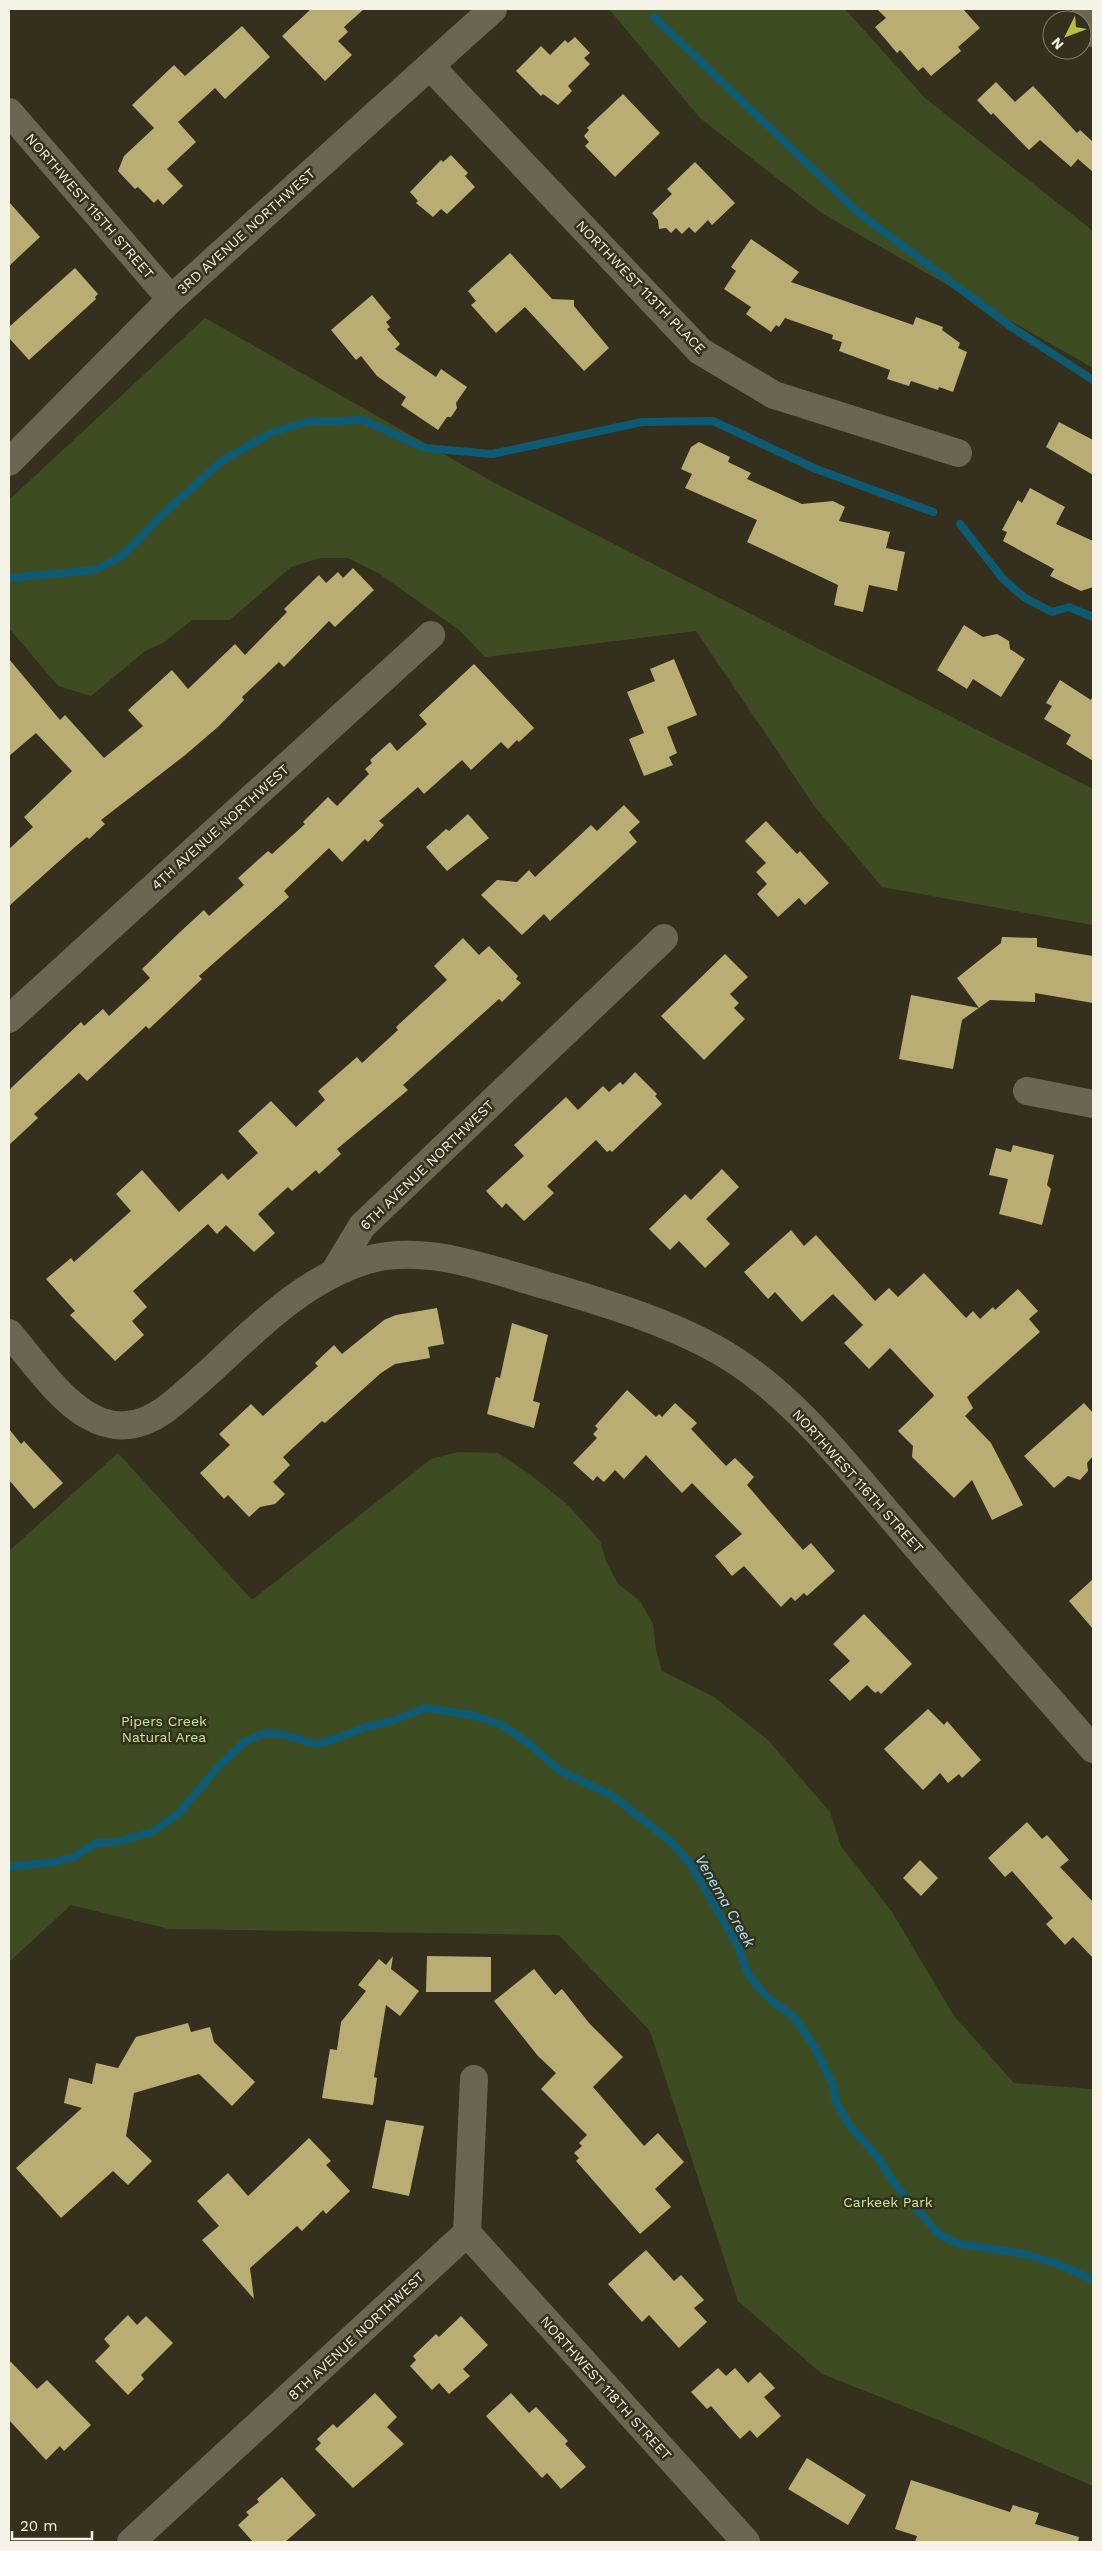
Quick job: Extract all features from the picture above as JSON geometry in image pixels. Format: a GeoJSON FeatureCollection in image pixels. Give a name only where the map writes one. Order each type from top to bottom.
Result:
{"type":"FeatureCollection","features":[{"type":"Feature","properties":{"kind":"street","name":"3RD AVENUE NORTHWEST"},"geometry":{"type":"LineString","coordinates":[[9,462],[171,299],[492,9]]}},
{"type":"Feature","properties":{"kind":"street","name":"NORTHWEST 113TH PLACE"},"geometry":{"type":"LineString","coordinates":[[430,66],[700,351],[774,395],[958,454]]}},
{"type":"Feature","properties":{"kind":"street","name":"NORTHWEST 115TH STREET"},"geometry":{"type":"LineString","coordinates":[[9,112],[171,299]]}},
{"type":"Feature","properties":{"kind":"street","name":"4TH AVENUE NORTHWEST"},"geometry":{"type":"LineString","coordinates":[[9,1019],[431,635]]}},
{"type":"Feature","properties":{"kind":"street","name":"6TH AVENUE NORTHWEST"},"geometry":{"type":"LineString","coordinates":[[9,1333],[79,1411],[95,1421],[112,1425],[137,1424],[160,1414],[294,1296],[333,1274],[362,1226],[664,938]]}},
{"type":"Feature","properties":{"kind":"street"},"geometry":{"type":"LineString","coordinates":[[1028,1091],[1093,1104]]}},
{"type":"Feature","properties":{"kind":"street","name":"NORTHWEST 116TH STREET"},"geometry":{"type":"LineString","coordinates":[[333,1274],[367,1260],[393,1256],[419,1256],[478,1265],[651,1321],[728,1356],[774,1391],[817,1432],[1093,1749]]}},
{"type":"Feature","properties":{"kind":"street"},"geometry":{"type":"LineString","coordinates":[[467,2233],[474,2079]]}},
{"type":"Feature","properties":{"kind":"street","name":"8TH AVENUE NORTHWEST"},"geometry":{"type":"LineString","coordinates":[[131,2542],[467,2233]]}},
{"type":"Feature","properties":{"kind":"street","name":"NORTHWEST 118TH STREET"},"geometry":{"type":"LineString","coordinates":[[467,2233],[746,2542]]}},
{"type":"Feature","properties":{"kind":"green space"},"geometry":{"type":"Polygon","coordinates":[[[609,9],[845,9],[925,98],[1093,231],[1093,368],[823,214],[700,118],[609,9]]]}},
{"type":"Feature","properties":{"kind":"green space"},"geometry":{"type":"Polygon","coordinates":[[[205,318],[493,482],[1093,789],[1093,925],[882,887],[815,807],[696,631],[485,657],[459,630],[378,573],[348,558],[320,558],[291,567],[230,620],[192,620],[163,643],[145,651],[91,696],[58,686],[9,628],[9,500],[205,318]]]}},
{"type":"Feature","properties":{"kind":"green space","name":"Carkeek Park"},"geometry":{"type":"Polygon","coordinates":[[[458,1452],[498,1453],[531,1475],[569,1506],[600,1541],[606,1561],[618,1584],[640,1601],[653,1624],[656,1650],[662,1671],[714,1697],[768,1740],[830,1812],[841,1846],[892,1912],[954,2016],[1014,2083],[1093,2089],[1093,2486],[954,2426],[822,2374],[738,2301],[650,2031],[559,1935],[169,1929],[71,1905],[9,1962],[9,1551],[118,1453],[252,1600],[431,1459],[458,1452]]]}},
{"type":"Feature","properties":{"kind":"building"},"geometry":{"type":"Polygon","coordinates":[[[311,9],[364,9],[344,27],[348,32],[338,41],[352,55],[325,81],[282,36],[311,9]]]}},
{"type":"Feature","properties":{"kind":"building"},"geometry":{"type":"Polygon","coordinates":[[[877,9],[963,9],[980,28],[958,47],[961,51],[931,76],[923,67],[918,71],[900,50],[897,53],[875,27],[886,18],[877,9]]]}},
{"type":"Feature","properties":{"kind":"building"},"geometry":{"type":"Polygon","coordinates":[[[242,26],[270,57],[225,99],[215,88],[178,122],[196,142],[167,169],[183,186],[163,205],[158,199],[154,203],[138,187],[135,189],[118,171],[124,156],[154,128],[132,105],[174,65],[185,76],[242,26]]]}},
{"type":"Feature","properties":{"kind":"building"},"geometry":{"type":"Polygon","coordinates":[[[575,37],[590,53],[584,58],[590,64],[568,86],[572,91],[558,105],[543,94],[541,96],[516,71],[541,46],[550,55],[565,40],[568,43],[575,37]]]}},
{"type":"Feature","properties":{"kind":"building"},"geometry":{"type":"Polygon","coordinates":[[[996,82],[1015,102],[1033,86],[1077,133],[1080,130],[1093,142],[1093,172],[1078,159],[1071,167],[1040,140],[1029,150],[993,113],[991,115],[977,100],[996,82]]]}},
{"type":"Feature","properties":{"kind":"building"},"geometry":{"type":"Polygon","coordinates":[[[623,94],[660,133],[615,177],[585,146],[589,142],[584,136],[589,130],[587,128],[623,94]]]}},
{"type":"Feature","properties":{"kind":"building"},"geometry":{"type":"Polygon","coordinates":[[[451,155],[468,173],[465,176],[475,187],[447,214],[441,209],[433,217],[416,203],[418,201],[410,192],[441,160],[443,162],[451,155]]]}},
{"type":"Feature","properties":{"kind":"building"},"geometry":{"type":"Polygon","coordinates":[[[695,162],[735,203],[712,225],[708,220],[695,233],[689,227],[682,234],[676,228],[671,233],[666,228],[659,229],[658,220],[652,213],[672,194],[667,189],[695,162]]]}},
{"type":"Feature","properties":{"kind":"building"},"geometry":{"type":"Polygon","coordinates":[[[9,202],[40,237],[9,266],[9,202]]]}},
{"type":"Feature","properties":{"kind":"building"},"geometry":{"type":"Polygon","coordinates":[[[751,239],[799,272],[791,282],[913,325],[916,317],[943,327],[942,330],[960,343],[958,348],[967,352],[953,392],[939,387],[938,390],[911,381],[909,386],[887,379],[890,370],[839,351],[842,342],[832,339],[833,335],[785,318],[779,327],[776,325],[771,332],[746,314],[751,307],[724,289],[736,271],[731,267],[751,239]]]}},
{"type":"Feature","properties":{"kind":"building"},"geometry":{"type":"Polygon","coordinates":[[[510,253],[552,299],[574,300],[574,306],[609,348],[584,371],[525,307],[496,333],[471,305],[476,301],[468,291],[510,253]]]}},
{"type":"Feature","properties":{"kind":"building"},"geometry":{"type":"Polygon","coordinates":[[[75,268],[98,294],[95,297],[96,299],[29,360],[9,338],[9,327],[75,268]]]}},
{"type":"Feature","properties":{"kind":"building"},"geometry":{"type":"Polygon","coordinates":[[[372,295],[391,318],[386,322],[390,327],[387,329],[400,344],[395,349],[436,377],[441,369],[467,387],[456,403],[457,408],[451,417],[447,417],[438,430],[401,405],[406,397],[377,376],[361,356],[356,360],[331,330],[372,295]]]}},
{"type":"Feature","properties":{"kind":"building"},"geometry":{"type":"Polygon","coordinates":[[[1059,422],[1093,440],[1093,475],[1046,447],[1059,422]]]}},
{"type":"Feature","properties":{"kind":"building"},"geometry":{"type":"Polygon","coordinates":[[[699,442],[730,457],[728,462],[751,473],[747,479],[802,504],[833,501],[845,507],[839,521],[890,532],[886,548],[905,552],[897,591],[869,585],[863,612],[834,605],[838,585],[747,542],[757,520],[685,488],[692,474],[681,469],[691,447],[699,442]]]}},
{"type":"Feature","properties":{"kind":"building"},"geometry":{"type":"Polygon","coordinates":[[[1030,488],[1065,507],[1056,524],[1093,541],[1093,587],[1081,591],[1050,576],[1054,569],[1003,541],[1007,532],[1002,530],[1018,500],[1022,503],[1030,488]]]}},
{"type":"Feature","properties":{"kind":"building"},"geometry":{"type":"Polygon","coordinates":[[[353,568],[374,590],[335,627],[329,621],[284,667],[279,662],[242,697],[244,700],[219,726],[184,756],[101,820],[105,824],[89,839],[87,837],[76,846],[9,906],[9,849],[33,827],[24,817],[72,771],[36,733],[9,756],[9,659],[60,720],[65,715],[104,758],[143,726],[128,710],[172,670],[188,689],[235,644],[245,655],[287,612],[284,609],[319,575],[326,583],[338,572],[343,578],[353,568]]]}},
{"type":"Feature","properties":{"kind":"building"},"geometry":{"type":"Polygon","coordinates":[[[964,625],[983,637],[997,634],[1009,641],[1010,649],[1025,659],[1001,697],[973,679],[967,689],[937,670],[964,625]]]}},
{"type":"Feature","properties":{"kind":"building"},"geometry":{"type":"Polygon","coordinates":[[[674,659],[697,715],[667,727],[677,753],[669,757],[673,765],[644,776],[629,739],[644,733],[627,692],[655,681],[650,669],[674,659]]]}},
{"type":"Feature","properties":{"kind":"building"},"geometry":{"type":"Polygon","coordinates":[[[474,664],[534,728],[508,749],[501,742],[471,770],[462,760],[424,794],[418,787],[379,821],[384,825],[368,842],[365,839],[342,862],[329,848],[284,891],[289,897],[199,976],[202,979],[149,1029],[146,1026],[87,1081],[79,1073],[34,1114],[38,1118],[9,1145],[9,1090],[81,1022],[84,1026],[103,1009],[109,1016],[150,978],[142,969],[179,933],[204,910],[209,916],[244,885],[238,878],[268,851],[272,854],[305,824],[303,822],[328,797],[337,806],[369,774],[365,769],[372,763],[370,760],[390,742],[397,751],[427,724],[419,715],[474,664]]]}},
{"type":"Feature","properties":{"kind":"building"},"geometry":{"type":"Polygon","coordinates":[[[1060,680],[1091,700],[1093,695],[1093,761],[1066,744],[1071,735],[1044,719],[1052,706],[1046,703],[1060,680]]]}},
{"type":"Feature","properties":{"kind":"building"},"geometry":{"type":"Polygon","coordinates":[[[624,805],[640,822],[629,832],[637,842],[550,921],[544,914],[522,935],[481,895],[497,880],[517,882],[529,870],[535,877],[591,825],[597,831],[624,805]]]}},
{"type":"Feature","properties":{"kind":"building"},"geometry":{"type":"Polygon","coordinates":[[[468,814],[489,838],[447,871],[426,847],[446,829],[449,831],[468,814]]]}},
{"type":"Feature","properties":{"kind":"building"},"geometry":{"type":"Polygon","coordinates":[[[766,821],[797,854],[800,851],[829,883],[805,905],[799,898],[778,917],[757,894],[767,884],[756,872],[766,863],[745,841],[766,821]]]}},
{"type":"Feature","properties":{"kind":"building"},"geometry":{"type":"Polygon","coordinates":[[[1002,937],[1037,938],[1037,947],[1093,956],[1093,1003],[1035,993],[1035,1002],[990,1000],[979,1008],[957,978],[1001,943],[1002,937]]]}},
{"type":"Feature","properties":{"kind":"building"},"geometry":{"type":"Polygon","coordinates":[[[463,938],[479,955],[489,946],[518,976],[516,979],[521,983],[502,1002],[499,999],[403,1085],[408,1090],[337,1149],[341,1154],[319,1174],[316,1170],[292,1191],[288,1187],[258,1214],[275,1233],[254,1252],[226,1225],[217,1234],[208,1224],[133,1291],[147,1307],[132,1321],[144,1335],[115,1361],[70,1315],[75,1311],[46,1279],[71,1258],[74,1262],[131,1211],[116,1194],[142,1170],[179,1212],[222,1173],[228,1180],[258,1153],[238,1131],[271,1101],[296,1127],[325,1100],[318,1091],[357,1057],[362,1063],[398,1030],[396,1027],[447,980],[434,966],[463,938]]]}},
{"type":"Feature","properties":{"kind":"building"},"geometry":{"type":"Polygon","coordinates":[[[725,954],[748,977],[730,994],[739,1003],[734,1008],[745,1019],[704,1060],[661,1016],[725,954]]]}},
{"type":"Feature","properties":{"kind":"building"},"geometry":{"type":"Polygon","coordinates":[[[911,995],[979,1008],[962,1020],[953,1069],[899,1059],[911,995]]]}},
{"type":"Feature","properties":{"kind":"building"},"geometry":{"type":"Polygon","coordinates":[[[635,1072],[657,1094],[655,1096],[662,1104],[612,1152],[610,1150],[607,1152],[596,1140],[547,1186],[554,1193],[524,1221],[506,1203],[502,1208],[486,1191],[524,1156],[514,1145],[566,1097],[578,1110],[603,1086],[609,1092],[620,1082],[623,1085],[635,1072]]]}},
{"type":"Feature","properties":{"kind":"building"},"geometry":{"type":"Polygon","coordinates":[[[1013,1145],[1054,1155],[1047,1185],[1051,1189],[1042,1225],[999,1214],[1008,1179],[989,1175],[996,1148],[1011,1152],[1013,1145]]]}},
{"type":"Feature","properties":{"kind":"building"},"geometry":{"type":"Polygon","coordinates":[[[722,1169],[739,1187],[706,1219],[730,1244],[705,1268],[679,1241],[670,1250],[649,1229],[685,1194],[691,1200],[722,1169]]]}},
{"type":"Feature","properties":{"kind":"building"},"geometry":{"type":"Polygon","coordinates":[[[791,1230],[804,1246],[816,1235],[875,1301],[889,1288],[898,1297],[924,1273],[966,1318],[973,1311],[980,1319],[993,1307],[995,1310],[1018,1289],[1038,1311],[1029,1319],[1040,1332],[967,1397],[973,1408],[965,1416],[991,1443],[1023,1505],[992,1520],[972,1480],[954,1498],[912,1457],[913,1446],[898,1431],[934,1396],[890,1348],[869,1369],[844,1343],[863,1325],[833,1294],[802,1322],[775,1292],[768,1299],[744,1272],[791,1230]]]}},
{"type":"Feature","properties":{"kind":"building"},"geometry":{"type":"Polygon","coordinates":[[[437,1308],[444,1344],[428,1347],[430,1358],[395,1364],[381,1373],[325,1423],[322,1421],[283,1457],[290,1465],[273,1482],[285,1494],[275,1504],[260,1507],[249,1517],[228,1495],[224,1499],[200,1473],[230,1445],[219,1434],[251,1404],[263,1416],[318,1366],[315,1363],[334,1345],[342,1354],[384,1320],[396,1315],[437,1308]]]}},
{"type":"Feature","properties":{"kind":"building"},"geometry":{"type":"Polygon","coordinates":[[[512,1323],[548,1335],[533,1401],[540,1403],[534,1428],[487,1414],[496,1377],[500,1378],[512,1323]]]}},
{"type":"Feature","properties":{"kind":"building"},"geometry":{"type":"Polygon","coordinates":[[[627,1390],[656,1417],[659,1414],[662,1417],[675,1403],[697,1423],[691,1429],[726,1466],[735,1458],[754,1477],[747,1485],[803,1550],[811,1543],[835,1571],[807,1596],[804,1593],[795,1601],[791,1597],[781,1607],[744,1566],[732,1576],[715,1556],[742,1534],[692,1483],[682,1493],[646,1455],[624,1479],[615,1470],[604,1482],[597,1476],[593,1481],[573,1463],[597,1438],[593,1434],[598,1429],[595,1426],[627,1390]]]}},
{"type":"Feature","properties":{"kind":"building"},"geometry":{"type":"Polygon","coordinates":[[[1084,1403],[1093,1413],[1093,1456],[1087,1463],[1088,1471],[1080,1480],[1068,1476],[1054,1488],[1024,1456],[1084,1403]]]}},
{"type":"Feature","properties":{"kind":"building"},"geometry":{"type":"Polygon","coordinates":[[[9,1429],[21,1444],[24,1441],[63,1483],[34,1509],[9,1480],[9,1429]]]}},
{"type":"Feature","properties":{"kind":"building"},"geometry":{"type":"Polygon","coordinates":[[[1093,1579],[1093,1629],[1069,1601],[1093,1579]]]}},
{"type":"Feature","properties":{"kind":"building"},"geometry":{"type":"Polygon","coordinates":[[[864,1614],[912,1664],[881,1694],[878,1691],[875,1693],[867,1685],[850,1701],[829,1680],[850,1661],[833,1644],[864,1614]]]}},
{"type":"Feature","properties":{"kind":"building"},"geometry":{"type":"Polygon","coordinates":[[[928,1709],[944,1725],[947,1721],[981,1760],[962,1778],[959,1774],[948,1783],[940,1773],[923,1790],[884,1749],[928,1709]]]}},
{"type":"Feature","properties":{"kind":"building"},"geometry":{"type":"Polygon","coordinates":[[[1027,1822],[1042,1839],[1047,1835],[1069,1860],[1060,1867],[1093,1902],[1093,1958],[1073,1937],[1065,1945],[1046,1924],[1053,1918],[1012,1871],[1005,1877],[988,1858],[1027,1822]]]}},
{"type":"Feature","properties":{"kind":"building"},"geometry":{"type":"Polygon","coordinates":[[[920,1860],[938,1878],[921,1896],[903,1878],[920,1860]]]}},
{"type":"Feature","properties":{"kind":"building"},"geometry":{"type":"Polygon","coordinates":[[[393,1956],[391,1969],[419,1991],[400,2016],[386,2005],[374,2077],[377,2078],[373,2105],[322,2098],[330,2049],[337,2050],[341,2022],[366,1991],[358,1985],[379,1959],[386,1965],[393,1956]]]}},
{"type":"Feature","properties":{"kind":"building"},"geometry":{"type":"Polygon","coordinates":[[[427,1956],[491,1957],[491,1992],[426,1992],[427,1956]]]}},
{"type":"Feature","properties":{"kind":"building"},"geometry":{"type":"Polygon","coordinates":[[[534,1969],[555,1995],[562,1989],[589,2023],[623,2057],[593,2087],[644,2146],[658,2133],[684,2162],[655,2189],[671,2207],[640,2234],[576,2161],[579,2158],[574,2153],[582,2146],[579,2143],[587,2135],[541,2089],[556,2073],[538,2056],[494,2001],[534,1969]]]}},
{"type":"Feature","properties":{"kind":"building"},"geometry":{"type":"Polygon","coordinates":[[[188,2023],[191,2032],[210,2027],[214,2042],[255,2082],[232,2106],[199,2074],[134,2093],[126,2136],[152,2161],[128,2185],[113,2171],[61,2218],[16,2168],[82,2108],[64,2103],[69,2078],[92,2084],[96,2063],[118,2068],[136,2037],[188,2023]]]}},
{"type":"Feature","properties":{"kind":"building"},"geometry":{"type":"Polygon","coordinates":[[[386,2120],[424,2126],[409,2196],[372,2188],[386,2120]]]}},
{"type":"Feature","properties":{"kind":"building"},"geometry":{"type":"Polygon","coordinates":[[[309,2138],[331,2161],[326,2165],[350,2191],[326,2214],[323,2210],[302,2231],[297,2226],[250,2268],[254,2299],[202,2240],[219,2226],[197,2201],[228,2173],[248,2196],[309,2138]]]}},
{"type":"Feature","properties":{"kind":"building"},"geometry":{"type":"Polygon","coordinates":[[[646,2250],[674,2281],[681,2275],[704,2300],[694,2308],[707,2322],[679,2348],[649,2315],[642,2322],[608,2284],[646,2250]]]}},
{"type":"Feature","properties":{"kind":"building"},"geometry":{"type":"Polygon","coordinates":[[[128,2315],[137,2325],[146,2316],[173,2343],[141,2375],[144,2379],[128,2395],[95,2361],[110,2346],[104,2339],[128,2315]]]}},
{"type":"Feature","properties":{"kind":"building"},"geometry":{"type":"Polygon","coordinates":[[[461,2316],[488,2345],[463,2369],[470,2376],[449,2394],[439,2383],[432,2390],[410,2366],[416,2360],[413,2356],[436,2334],[439,2337],[461,2316]]]}},
{"type":"Feature","properties":{"kind":"building"},"geometry":{"type":"Polygon","coordinates":[[[9,2360],[37,2389],[47,2380],[91,2425],[64,2451],[60,2446],[46,2460],[9,2420],[9,2360]]]}},
{"type":"Feature","properties":{"kind":"building"},"geometry":{"type":"Polygon","coordinates":[[[718,2368],[726,2376],[735,2368],[748,2383],[760,2372],[775,2388],[764,2397],[781,2416],[757,2438],[750,2430],[740,2439],[711,2406],[707,2409],[691,2392],[718,2368]]]}},
{"type":"Feature","properties":{"kind":"building"},"geometry":{"type":"Polygon","coordinates":[[[375,2393],[397,2417],[387,2427],[404,2444],[353,2488],[315,2449],[321,2443],[317,2439],[333,2424],[337,2428],[375,2393]]]}},
{"type":"Feature","properties":{"kind":"building"},"geometry":{"type":"Polygon","coordinates":[[[511,2393],[529,2413],[536,2407],[568,2441],[565,2444],[586,2467],[561,2489],[547,2473],[542,2478],[486,2416],[511,2393]]]}},
{"type":"Feature","properties":{"kind":"building"},"geometry":{"type":"Polygon","coordinates":[[[807,2458],[866,2495],[848,2525],[788,2489],[807,2458]]]}},
{"type":"Feature","properties":{"kind":"building"},"geometry":{"type":"Polygon","coordinates":[[[282,2477],[316,2515],[285,2542],[253,2542],[238,2525],[249,2515],[246,2512],[259,2502],[257,2499],[282,2477]]]}},
{"type":"Feature","properties":{"kind":"building"},"geometry":{"type":"Polygon","coordinates":[[[911,2480],[1010,2512],[1013,2505],[1039,2513],[1035,2524],[1079,2537],[1078,2542],[915,2542],[917,2536],[895,2529],[911,2480]]]}},
{"type":"Feature","properties":{"kind":"waterway"},"geometry":{"type":"LineString","coordinates":[[654,17],[860,214],[1013,328],[1093,380]]}},
{"type":"Feature","properties":{"kind":"waterway"},"geometry":{"type":"LineString","coordinates":[[9,578],[95,570],[122,556],[164,513],[223,460],[273,432],[307,422],[363,420],[425,448],[492,454],[642,422],[713,421],[816,469],[933,512]]}},
{"type":"Feature","properties":{"kind":"waterway"},"geometry":{"type":"LineString","coordinates":[[960,524],[1003,579],[1025,598],[1052,612],[1069,607],[1093,617]]}},
{"type":"Feature","properties":{"kind":"waterway","name":"Venema Creek"},"geometry":{"type":"LineString","coordinates":[[9,1867],[55,1862],[74,1857],[96,1843],[117,1842],[152,1832],[178,1814],[219,1766],[244,1742],[262,1734],[280,1734],[316,1744],[366,1727],[392,1721],[425,1708],[472,1715],[502,1725],[527,1742],[559,1770],[613,1796],[671,1842],[690,1863],[738,1946],[748,1974],[766,1996],[795,2018],[815,2048],[834,2087],[835,2100],[849,2125],[876,2155],[895,2184],[940,2235],[960,2244],[1025,2254],[1058,2264],[1093,2280]]}},
{"type":"Feature","properties":{"kind":"park label","name":"Pipers Creek Natural Area"},"geometry":{"type":"Point","coordinates":[164,1729]}}]}
